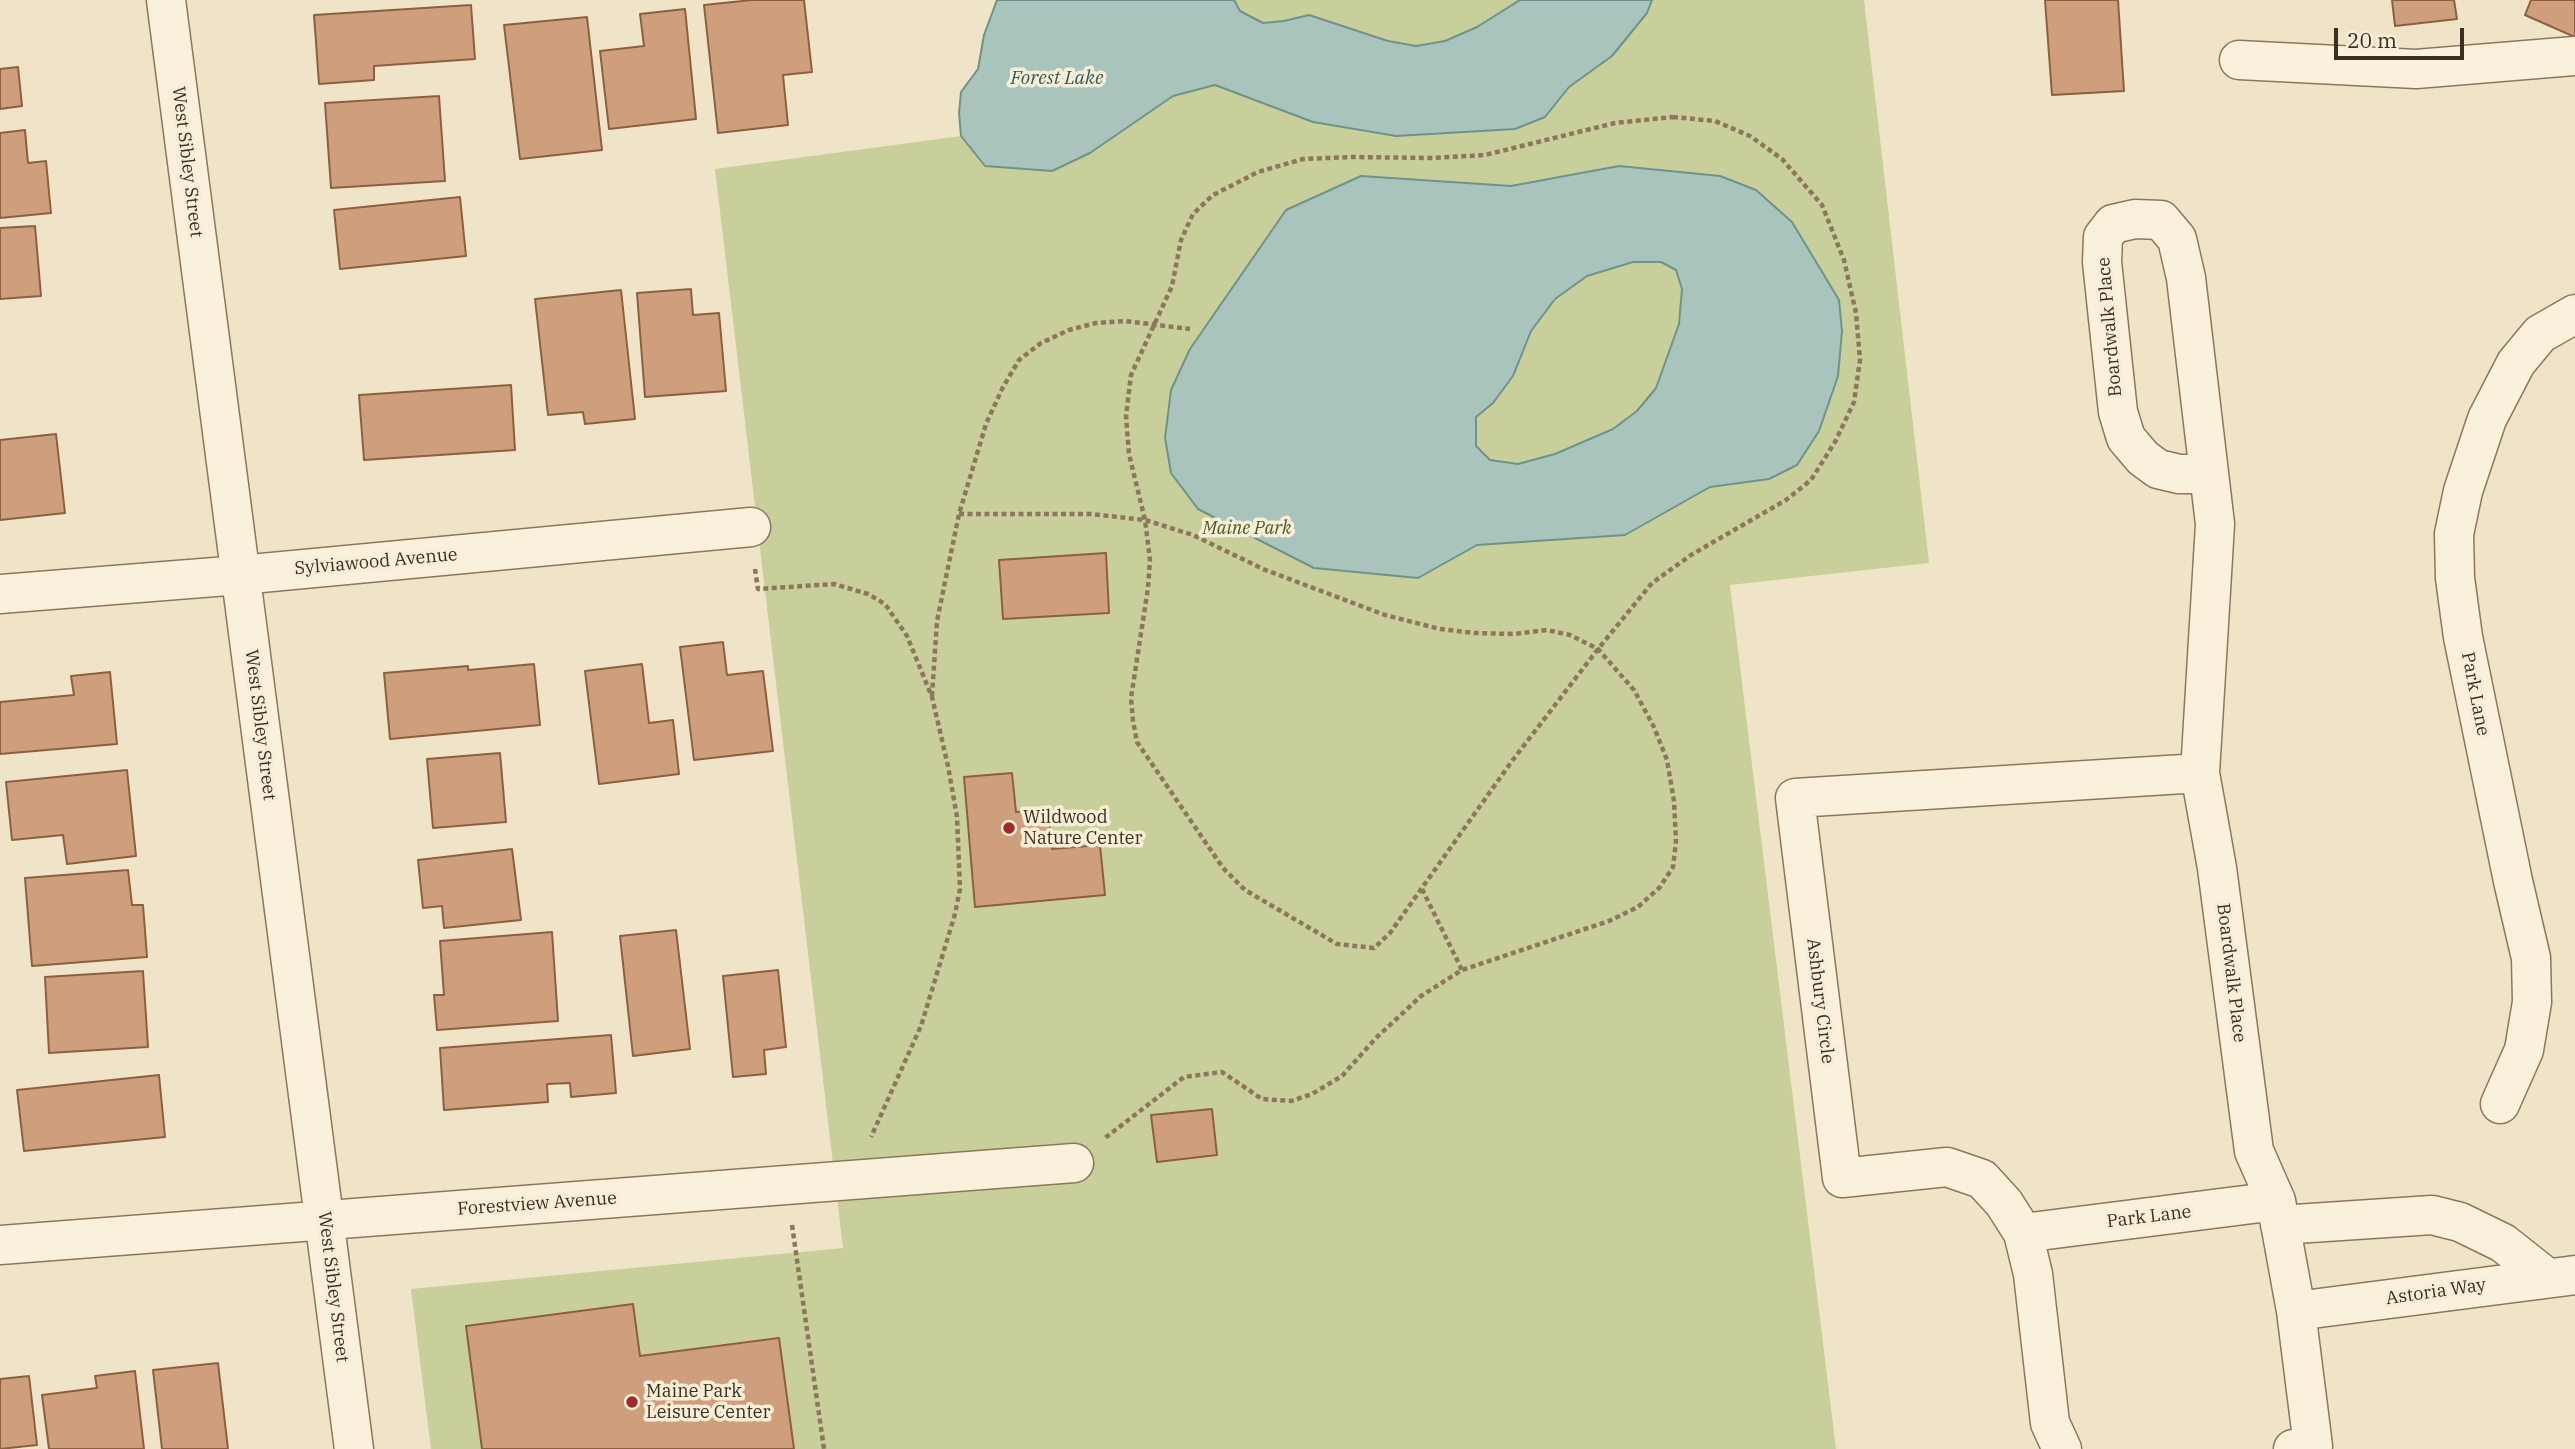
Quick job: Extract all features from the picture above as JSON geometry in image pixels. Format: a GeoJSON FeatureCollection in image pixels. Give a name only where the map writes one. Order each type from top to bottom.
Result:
{"type":"FeatureCollection","features":[{"type":"Feature","properties":{"kind":"street","name":"West Sibley Street"},"geometry":{"type":"LineString","coordinates":[[166,0],[354,1449]]}},
{"type":"Feature","properties":{"kind":"street"},"geometry":{"type":"LineString","coordinates":[[2239,60],[2416,69],[2575,57]]}},
{"type":"Feature","properties":{"kind":"street","name":"Boardwalk Place"},"geometry":{"type":"LineString","coordinates":[[2207,474],[2179,474],[2158,469],[2143,458],[2126,438],[2118,412],[2102,262],[2103,237],[2113,224],[2135,219],[2161,220],[2177,239],[2186,278],[2215,524],[2200,773],[2217,869],[2254,1151],[2278,1213],[2297,1311],[2313,1446],[2293,1449]]}},
{"type":"Feature","properties":{"kind":"street","name":"Park Lane"},"geometry":{"type":"LineString","coordinates":[[2500,1104],[2525,1050],[2532,1002],[2531,958],[2463,637],[2455,578],[2454,534],[2463,491],[2487,419],[2516,363],[2540,334],[2575,314]]}},
{"type":"Feature","properties":{"kind":"street","name":"Sylviawood Avenue"},"geometry":{"type":"LineString","coordinates":[[0,594],[240,575],[751,527]]}},
{"type":"Feature","properties":{"kind":"street","name":"Ashbury Circle"},"geometry":{"type":"LineString","coordinates":[[2062,1449],[2050,1423],[2033,1274],[2023,1233],[2004,1203],[1982,1179],[1947,1167],[1842,1178],[1795,799],[2200,773]]}},
{"type":"Feature","properties":{"kind":"street","name":"Forestview Avenue"},"geometry":{"type":"LineString","coordinates":[[0,1245],[1074,1163]]}},
{"type":"Feature","properties":{"kind":"street","name":"Park Lane"},"geometry":{"type":"LineString","coordinates":[[2023,1233],[2278,1213],[2432,1215],[2460,1222],[2560,1276]]}},
{"type":"Feature","properties":{"kind":"street","name":"Astoria Way"},"geometry":{"type":"LineString","coordinates":[[2297,1311],[2560,1276]]}},
{"type":"Feature","properties":{"kind":"path"},"geometry":{"type":"LineString","coordinates":[[1673,117],[1715,121],[1750,136],[1782,159],[1822,205],[1844,260],[1856,313],[1860,360],[1854,402],[1835,442],[1811,480],[1786,500],[1691,555],[1653,583],[1598,649],[1512,761],[1390,933],[1374,948],[1337,944],[1245,890],[1223,868],[1137,742],[1130,698],[1148,588],[1150,560],[1145,520],[1129,454],[1126,416],[1131,375],[1172,286],[1181,240],[1193,214],[1213,195],[1258,172],[1303,159],[1485,155],[1615,123],[1673,117]]}},
{"type":"Feature","properties":{"kind":"path"},"geometry":{"type":"LineString","coordinates":[[932,696],[937,621],[959,513],[986,424],[1003,387],[1020,360],[1041,344],[1069,330],[1096,323],[1125,321],[1190,329]]}},
{"type":"Feature","properties":{"kind":"path"},"geometry":{"type":"LineString","coordinates":[[959,513],[1091,514],[1145,520],[1193,535],[1264,569],[1385,615],[1440,629],[1474,633],[1514,634],[1547,630],[1570,635],[1598,649],[1634,690],[1654,727],[1667,760],[1674,802],[1676,841],[1673,867],[1660,887],[1638,907],[1609,921],[1462,970],[1421,996],[1376,1038],[1342,1076],[1312,1094],[1291,1101],[1262,1099],[1222,1072],[1184,1077],[1074,1163]]}},
{"type":"Feature","properties":{"kind":"path"},"geometry":{"type":"LineString","coordinates":[[751,527],[758,589],[834,584],[868,594],[885,604],[907,636],[932,696],[957,817],[961,889],[956,914],[921,1026],[853,1179]]}},
{"type":"Feature","properties":{"kind":"path"},"geometry":{"type":"LineString","coordinates":[[1422,889],[1462,970]]}},
{"type":"Feature","properties":{"kind":"path"},"geometry":{"type":"LineString","coordinates":[[787,1184],[824,1449]]}},
{"type":"Feature","properties":{"kind":"green space","name":"Maine Park"},"geometry":{"type":"Polygon","coordinates":[[[997,0],[1864,0],[1929,563],[1730,585],[1836,1449],[431,1449],[411,1289],[843,1248],[715,169],[961,136],[961,92],[978,69],[984,35],[997,0]]]}},
{"type":"Feature","properties":{"kind":"water","name":"Forest Lake"},"geometry":{"type":"Polygon","coordinates":[[[997,0],[1234,0],[1240,11],[1263,23],[1309,15],[1388,41],[1416,46],[1445,41],[1477,27],[1520,0],[1652,0],[1647,13],[1612,56],[1569,87],[1545,117],[1515,129],[1396,136],[1313,122],[1215,85],[1173,96],[1090,153],[1052,171],[985,166],[961,136],[961,92],[978,69],[984,35],[997,0]]]}},
{"type":"Feature","properties":{"kind":"water"},"geometry":{"type":"Polygon","coordinates":[[[1619,166],[1720,176],[1756,190],[1792,222],[1839,300],[1842,331],[1838,376],[1819,431],[1797,465],[1769,479],[1710,487],[1625,535],[1477,545],[1418,578],[1314,568],[1198,509],[1171,473],[1165,438],[1171,390],[1190,349],[1286,210],[1361,176],[1511,186],[1619,166]],[[1633,262],[1587,276],[1555,299],[1531,331],[1513,376],[1493,403],[1476,417],[1476,446],[1490,460],[1518,464],[1555,454],[1613,429],[1637,411],[1656,388],[1679,324],[1682,289],[1676,270],[1661,262],[1633,262]]]}},
{"type":"Feature","properties":{"kind":"building"},"geometry":{"type":"Polygon","coordinates":[[[752,0],[804,0],[812,72],[783,75],[788,125],[718,133],[704,5],[752,0]]]}},
{"type":"Feature","properties":{"kind":"building"},"geometry":{"type":"Polygon","coordinates":[[[2045,0],[2118,0],[2124,91],[2052,95],[2045,0]]]}},
{"type":"Feature","properties":{"kind":"building"},"geometry":{"type":"Polygon","coordinates":[[[2392,0],[2454,0],[2457,19],[2395,26],[2392,0]]]}},
{"type":"Feature","properties":{"kind":"building"},"geometry":{"type":"Polygon","coordinates":[[[2531,0],[2575,0],[2575,37],[2525,15],[2531,0]]]}},
{"type":"Feature","properties":{"kind":"building"},"geometry":{"type":"Polygon","coordinates":[[[471,5],[475,59],[374,66],[374,80],[319,84],[314,15],[471,5]]]}},
{"type":"Feature","properties":{"kind":"building"},"geometry":{"type":"Polygon","coordinates":[[[685,9],[696,119],[609,129],[600,51],[644,46],[640,14],[685,9]]]}},
{"type":"Feature","properties":{"kind":"building"},"geometry":{"type":"Polygon","coordinates":[[[587,17],[602,150],[520,159],[504,25],[587,17]]]}},
{"type":"Feature","properties":{"kind":"building"},"geometry":{"type":"Polygon","coordinates":[[[18,67],[22,106],[0,109],[0,69],[18,67]]]}},
{"type":"Feature","properties":{"kind":"building"},"geometry":{"type":"Polygon","coordinates":[[[439,96],[445,181],[331,188],[325,103],[439,96]]]}},
{"type":"Feature","properties":{"kind":"building"},"geometry":{"type":"Polygon","coordinates":[[[25,130],[28,163],[46,161],[51,213],[0,218],[0,133],[25,130]]]}},
{"type":"Feature","properties":{"kind":"building"},"geometry":{"type":"Polygon","coordinates":[[[460,197],[466,256],[340,269],[334,210],[460,197]]]}},
{"type":"Feature","properties":{"kind":"building"},"geometry":{"type":"Polygon","coordinates":[[[35,226],[41,296],[0,299],[0,228],[35,226]]]}},
{"type":"Feature","properties":{"kind":"building"},"geometry":{"type":"Polygon","coordinates":[[[691,289],[693,315],[719,313],[726,391],[645,397],[637,293],[691,289]]]}},
{"type":"Feature","properties":{"kind":"building"},"geometry":{"type":"Polygon","coordinates":[[[621,290],[635,419],[585,424],[583,412],[548,415],[535,299],[621,290]]]}},
{"type":"Feature","properties":{"kind":"building"},"geometry":{"type":"Polygon","coordinates":[[[511,385],[515,450],[364,460],[359,395],[511,385]]]}},
{"type":"Feature","properties":{"kind":"building"},"geometry":{"type":"Polygon","coordinates":[[[56,434],[65,513],[0,520],[0,440],[56,434]]]}},
{"type":"Feature","properties":{"kind":"building"},"geometry":{"type":"Polygon","coordinates":[[[1106,553],[1109,613],[1003,619],[999,560],[1106,553]]]}},
{"type":"Feature","properties":{"kind":"building"},"geometry":{"type":"Polygon","coordinates":[[[723,642],[727,675],[763,671],[773,751],[694,760],[680,647],[723,642]]]}},
{"type":"Feature","properties":{"kind":"building"},"geometry":{"type":"Polygon","coordinates":[[[534,664],[540,725],[390,739],[384,673],[534,664]]]}},
{"type":"Feature","properties":{"kind":"building"},"geometry":{"type":"Polygon","coordinates":[[[642,664],[649,723],[673,720],[679,774],[599,784],[585,671],[642,664]]]}},
{"type":"Feature","properties":{"kind":"building"},"geometry":{"type":"Polygon","coordinates":[[[110,672],[117,744],[0,754],[0,702],[74,695],[71,676],[110,672]]]}},
{"type":"Feature","properties":{"kind":"building"},"geometry":{"type":"Polygon","coordinates":[[[500,753],[506,822],[433,828],[427,759],[500,753]]]}},
{"type":"Feature","properties":{"kind":"building"},"geometry":{"type":"Polygon","coordinates":[[[127,770],[136,856],[67,864],[63,835],[12,840],[6,782],[127,770]]]}},
{"type":"Feature","properties":{"kind":"building","name":"Wildwood Nature Center"},"geometry":{"type":"Polygon","coordinates":[[[1012,773],[1016,812],[1048,809],[1052,849],[1100,845],[1105,895],[975,907],[964,777],[1012,773]]]}},
{"type":"Feature","properties":{"kind":"building"},"geometry":{"type":"Polygon","coordinates":[[[512,849],[521,920],[444,928],[442,906],[423,908],[418,860],[512,849]]]}},
{"type":"Feature","properties":{"kind":"building"},"geometry":{"type":"Polygon","coordinates":[[[128,870],[132,905],[143,905],[147,957],[32,966],[25,878],[128,870]]]}},
{"type":"Feature","properties":{"kind":"building"},"geometry":{"type":"Polygon","coordinates":[[[676,930],[690,1049],[633,1056],[620,936],[676,930]]]}},
{"type":"Feature","properties":{"kind":"building"},"geometry":{"type":"Polygon","coordinates":[[[552,932],[558,1021],[437,1030],[434,995],[444,995],[440,941],[552,932]]]}},
{"type":"Feature","properties":{"kind":"building"},"geometry":{"type":"Polygon","coordinates":[[[778,970],[786,1047],[764,1050],[766,1074],[733,1077],[723,976],[778,970]]]}},
{"type":"Feature","properties":{"kind":"building"},"geometry":{"type":"Polygon","coordinates":[[[143,971],[148,1047],[49,1053],[45,977],[143,971]]]}},
{"type":"Feature","properties":{"kind":"building"},"geometry":{"type":"Polygon","coordinates":[[[611,1035],[616,1093],[571,1097],[570,1083],[547,1084],[548,1102],[444,1110],[440,1048],[611,1035]]]}},
{"type":"Feature","properties":{"kind":"building"},"geometry":{"type":"Polygon","coordinates":[[[159,1075],[165,1137],[24,1151],[17,1090],[159,1075]]]}},
{"type":"Feature","properties":{"kind":"building"},"geometry":{"type":"Polygon","coordinates":[[[1212,1109],[1217,1155],[1157,1162],[1151,1115],[1212,1109]]]}},
{"type":"Feature","properties":{"kind":"building","name":"Maine Park Leisure Center"},"geometry":{"type":"Polygon","coordinates":[[[633,1304],[640,1356],[779,1338],[794,1449],[482,1449],[466,1326],[633,1304]]]}},
{"type":"Feature","properties":{"kind":"building"},"geometry":{"type":"Polygon","coordinates":[[[218,1363],[228,1449],[162,1449],[153,1370],[218,1363]]]}},
{"type":"Feature","properties":{"kind":"building"},"geometry":{"type":"Polygon","coordinates":[[[135,1371],[144,1449],[49,1449],[42,1395],[97,1388],[95,1376],[135,1371]]]}},
{"type":"Feature","properties":{"kind":"building"},"geometry":{"type":"Polygon","coordinates":[[[29,1376],[37,1445],[0,1449],[0,1379],[29,1376]]]}},
{"type":"Feature","properties":{"kind":"place","name":"Wildwood Nature Center"},"geometry":{"type":"Point","coordinates":[1009,828]}},
{"type":"Feature","properties":{"kind":"place","name":"Maine Park Leisure Center"},"geometry":{"type":"Point","coordinates":[632,1402]}}]}
